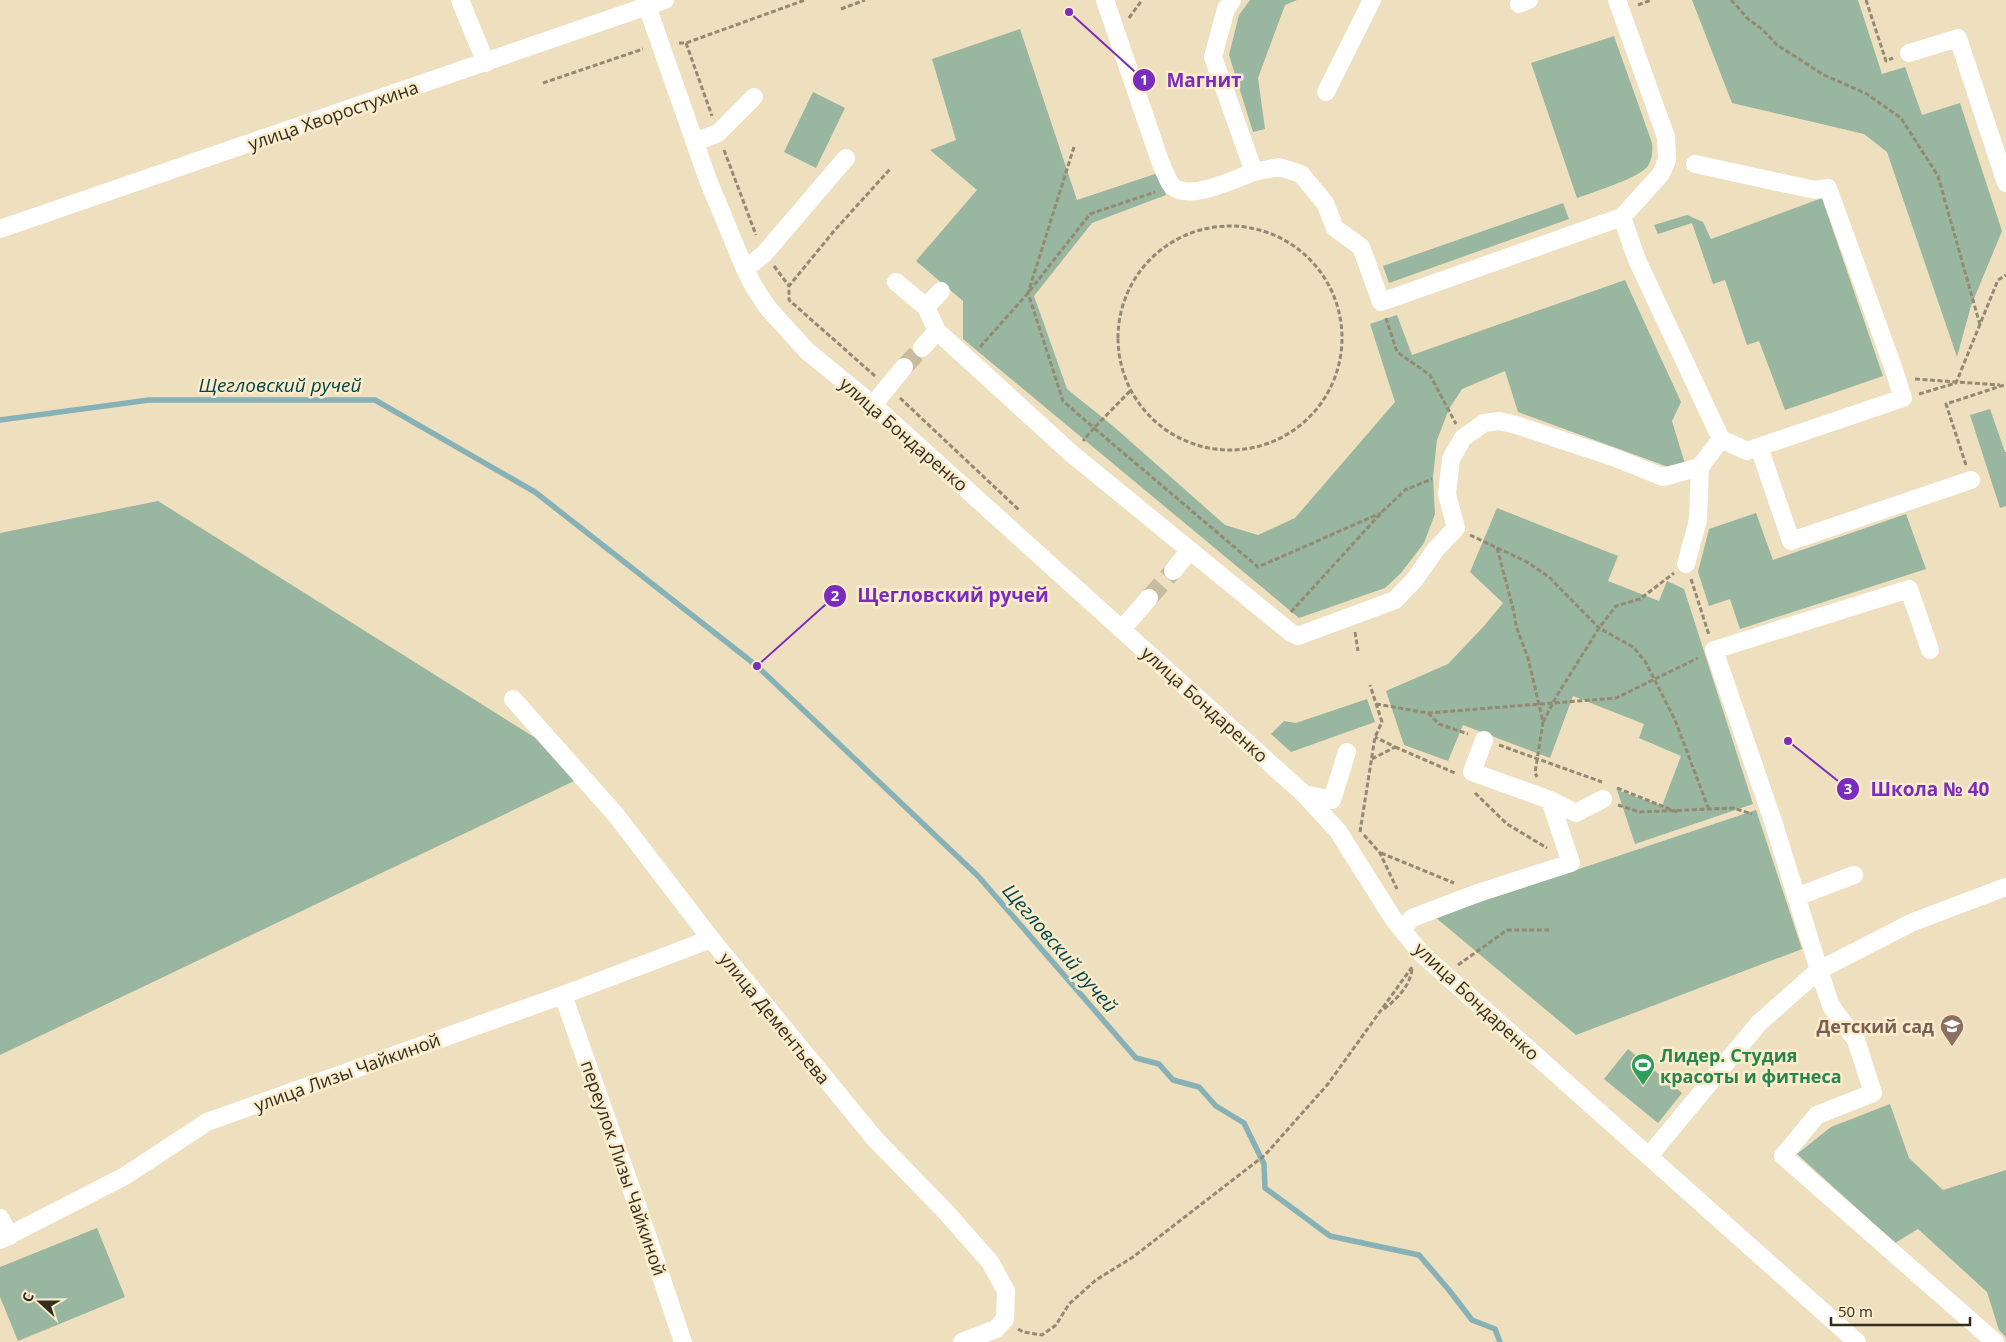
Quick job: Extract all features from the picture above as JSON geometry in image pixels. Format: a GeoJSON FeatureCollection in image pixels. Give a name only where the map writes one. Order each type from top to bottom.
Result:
{"type":"FeatureCollection","features":[{"type":"Feature","properties":{"kind":"street"},"geometry":{"type":"LineString","coordinates":[[460,0],[486,63]]}},
{"type":"Feature","properties":{"kind":"street","name":"улица Хворостухина"},"geometry":{"type":"LineString","coordinates":[[0,229],[665,0]]}},
{"type":"Feature","properties":{"kind":"street"},"geometry":{"type":"LineString","coordinates":[[1105,0],[1160,161],[1172,186],[1185,192],[1197,192],[1254,172],[1279,167],[1301,174],[1325,203],[1335,228],[1361,248],[1381,302],[1622,217],[1661,174],[1667,160],[1666,137],[1617,0]]}},
{"type":"Feature","properties":{"kind":"street"},"geometry":{"type":"LineString","coordinates":[[1232,0],[1226,9],[1213,57],[1254,172]]}},
{"type":"Feature","properties":{"kind":"street"},"geometry":{"type":"LineString","coordinates":[[1326,92],[1372,0]]}},
{"type":"Feature","properties":{"kind":"street","name":"улица Бондаренко"},"geometry":{"type":"LineString","coordinates":[[648,6],[708,180],[745,270],[768,308],[807,351],[873,405],[1304,794],[1338,831],[1394,920],[1422,954],[1857,1342]]}},
{"type":"Feature","properties":{"kind":"street"},"geometry":{"type":"LineString","coordinates":[[1910,53],[1958,38],[2006,183]]}},
{"type":"Feature","properties":{"kind":"street"},"geometry":{"type":"LineString","coordinates":[[695,142],[718,133],[754,97]]}},
{"type":"Feature","properties":{"kind":"street"},"geometry":{"type":"LineString","coordinates":[[745,270],[764,254],[846,158]]}},
{"type":"Feature","properties":{"kind":"street"},"geometry":{"type":"LineString","coordinates":[[1622,217],[1637,260],[1721,439],[1747,451],[1903,398],[1828,188],[1815,190],[1696,164]]}},
{"type":"Feature","properties":{"kind":"street"},"geometry":{"type":"LineString","coordinates":[[896,282],[926,307],[937,331],[1072,454],[1280,624],[1298,636],[1395,600],[1415,579],[1436,549],[1456,528],[1447,494],[1451,459],[1463,438],[1484,423],[1499,421],[1516,425],[1604,454],[1663,477],[1700,467]]}},
{"type":"Feature","properties":{"kind":"street"},"geometry":{"type":"LineString","coordinates":[[926,307],[941,291]]}},
{"type":"Feature","properties":{"kind":"street"},"geometry":{"type":"LineString","coordinates":[[922,348],[937,331]]}},
{"type":"Feature","properties":{"kind":"street"},"geometry":{"type":"LineString","coordinates":[[873,405],[904,367]]}},
{"type":"Feature","properties":{"kind":"street"},"geometry":{"type":"LineString","coordinates":[[1686,564],[1698,520],[1700,467],[1721,439]]}},
{"type":"Feature","properties":{"kind":"street"},"geometry":{"type":"LineString","coordinates":[[1759,447],[1791,541],[1971,480]]}},
{"type":"Feature","properties":{"kind":"street"},"geometry":{"type":"LineString","coordinates":[[1173,571],[1190,550]]}},
{"type":"Feature","properties":{"kind":"street"},"geometry":{"type":"LineString","coordinates":[[1930,650],[1909,589],[1714,650],[1773,820],[1819,970],[1832,1006],[1856,1040],[1874,1093],[1816,1115],[1783,1156],[1995,1342]]}},
{"type":"Feature","properties":{"kind":"street"},"geometry":{"type":"LineString","coordinates":[[1122,629],[1149,598]]}},
{"type":"Feature","properties":{"kind":"street","name":"улица Дементьева"},"geometry":{"type":"LineString","coordinates":[[513,699],[616,815],[711,939],[875,1139],[946,1212],[990,1262],[1006,1291],[1005,1319]]}},
{"type":"Feature","properties":{"kind":"street"},"geometry":{"type":"LineString","coordinates":[[1484,740],[1472,772],[1550,800],[1576,813],[1607,789]]}},
{"type":"Feature","properties":{"kind":"street"},"geometry":{"type":"LineString","coordinates":[[1304,794],[1332,800],[1347,752]]}},
{"type":"Feature","properties":{"kind":"street"},"geometry":{"type":"LineString","coordinates":[[1402,928],[1412,918],[1571,863],[1550,800]]}},
{"type":"Feature","properties":{"kind":"street"},"geometry":{"type":"LineString","coordinates":[[1796,897],[1854,875]]}},
{"type":"Feature","properties":{"kind":"street"},"geometry":{"type":"LineString","coordinates":[[1649,1156],[1760,1023],[1819,970],[1913,922],[2006,887]]}},
{"type":"Feature","properties":{"kind":"street","name":"улица Лизы Чайкиной"},"geometry":{"type":"LineString","coordinates":[[5,1238],[126,1176],[207,1122],[563,995],[711,939]]}},
{"type":"Feature","properties":{"kind":"street","name":"переулок Лизы Чайкиной"},"geometry":{"type":"LineString","coordinates":[[563,995],[638,1205],[684,1342]]}},
{"type":"Feature","properties":{"kind":"street"},"geometry":{"type":"LineString","coordinates":[[0,1218],[5,1238]]}},
{"type":"Feature","properties":{"kind":"street"},"geometry":{"type":"LineString","coordinates":[[962,1342],[996,1329],[1005,1319]]}},
{"type":"Feature","properties":{"kind":"path"},"geometry":{"type":"LineString","coordinates":[[841,9],[865,0]]}},
{"type":"Feature","properties":{"kind":"path"},"geometry":{"type":"LineString","coordinates":[[1731,0],[1749,20],[1762,29],[1777,45],[1824,75],[1866,94],[1901,118],[1938,176],[1980,324]]}},
{"type":"Feature","properties":{"kind":"path"},"geometry":{"type":"LineString","coordinates":[[1866,0],[1886,61],[1910,53]]}},
{"type":"Feature","properties":{"kind":"path"},"geometry":{"type":"LineString","coordinates":[[1074,147],[1028,293],[1063,400],[1258,567],[1380,513]]}},
{"type":"Feature","properties":{"kind":"path"},"geometry":{"type":"LineString","coordinates":[[968,361],[1028,293],[1090,214],[1172,186]]}},
{"type":"Feature","properties":{"kind":"path"},"geometry":{"type":"LineString","coordinates":[[1224,226],[1255,228],[1285,239],[1311,259],[1333,290],[1343,328],[1340,366],[1324,402],[1297,429],[1262,447],[1224,451],[1186,442],[1154,422],[1130,391],[1120,361],[1118,329],[1125,297],[1141,270],[1164,247],[1192,232],[1224,226]]}},
{"type":"Feature","properties":{"kind":"path"},"geometry":{"type":"LineString","coordinates":[[764,254],[789,286]]}},
{"type":"Feature","properties":{"kind":"path"},"geometry":{"type":"LineString","coordinates":[[1956,383],[1998,280],[2006,275]]}},
{"type":"Feature","properties":{"kind":"path"},"geometry":{"type":"LineString","coordinates":[[1381,302],[1397,352],[1430,375],[1463,438]]}},
{"type":"Feature","properties":{"kind":"path"},"geometry":{"type":"LineString","coordinates":[[1892,364],[1916,380],[2005,385]]}},
{"type":"Feature","properties":{"kind":"path"},"geometry":{"type":"LineString","coordinates":[[1903,398],[1956,383]]}},
{"type":"Feature","properties":{"kind":"path"},"geometry":{"type":"LineString","coordinates":[[1971,480],[1946,404],[2005,385]]}},
{"type":"Feature","properties":{"kind":"path"},"geometry":{"type":"LineString","coordinates":[[1072,454],[1130,391]]}},
{"type":"Feature","properties":{"kind":"path"},"geometry":{"type":"LineString","coordinates":[[1280,624],[1380,513],[1405,490],[1449,472]]}},
{"type":"Feature","properties":{"kind":"path"},"geometry":{"type":"LineString","coordinates":[[1456,528],[1526,562],[1549,577],[1599,628],[1633,647],[1645,661],[1675,720],[1709,810]]}},
{"type":"Feature","properties":{"kind":"path"},"geometry":{"type":"LineString","coordinates":[[1497,548],[1516,626],[1528,658],[1543,722]]}},
{"type":"Feature","properties":{"kind":"path"},"geometry":{"type":"LineString","coordinates":[[1376,704],[1428,713],[1539,704],[1553,703],[1616,698],[1714,650],[1686,564],[1640,599],[1616,606],[1599,628],[1553,703],[1543,722],[1534,773],[1550,800]]}},
{"type":"Feature","properties":{"kind":"path"},"geometry":{"type":"LineString","coordinates":[[1360,832],[1375,737],[1382,722],[1370,685]]}},
{"type":"Feature","properties":{"kind":"path"},"geometry":{"type":"LineString","coordinates":[[1428,713],[1439,724],[1537,758],[1607,789],[1677,812]]}},
{"type":"Feature","properties":{"kind":"path"},"geometry":{"type":"LineString","coordinates":[[1375,737],[1394,748],[1452,770],[1459,777]]}},
{"type":"Feature","properties":{"kind":"path"},"geometry":{"type":"LineString","coordinates":[[1372,759],[1394,748]]}},
{"type":"Feature","properties":{"kind":"path"},"geometry":{"type":"LineString","coordinates":[[1607,789],[1640,812],[1677,812],[1733,808],[1773,820]]}},
{"type":"Feature","properties":{"kind":"path"},"geometry":{"type":"LineString","coordinates":[[1473,790],[1507,824],[1571,863]]}},
{"type":"Feature","properties":{"kind":"path"},"geometry":{"type":"LineString","coordinates":[[1380,853],[1478,894]]}},
{"type":"Feature","properties":{"kind":"path"},"geometry":{"type":"LineString","coordinates":[[1456,966],[1507,930],[1552,930]]}},
{"type":"Feature","properties":{"kind":"path"},"geometry":{"type":"LineString","coordinates":[[1005,1319],[1023,1332],[1042,1335],[1056,1325],[1069,1304],[1096,1280],[1133,1257],[1265,1155],[1328,1084],[1413,966],[1411,978],[1396,999],[1380,1013]]}},
{"type":"Feature","properties":{"kind":"green space"},"geometry":{"type":"Polygon","coordinates":[[[1250,0],[1297,0],[1285,5],[1258,78],[1265,129],[1253,132],[1229,55],[1239,15],[1250,0]]]}},
{"type":"Feature","properties":{"kind":"green space"},"geometry":{"type":"Polygon","coordinates":[[[1692,0],[1858,0],[1882,74],[1905,67],[1922,115],[1960,103],[2002,231],[1971,306],[1957,357],[1887,152],[1864,134],[1732,103],[1692,0]]]}},
{"type":"Feature","properties":{"kind":"green space"},"geometry":{"type":"Polygon","coordinates":[[[1020,29],[1077,200],[1158,173],[1166,195],[1092,223],[1034,296],[1067,389],[1113,426],[1225,525],[1258,535],[1295,518],[1395,402],[1370,324],[1397,315],[1412,355],[1625,280],[1681,402],[1672,421],[1685,464],[1671,468],[1518,412],[1505,371],[1462,389],[1449,409],[1437,440],[1433,477],[1435,514],[1424,543],[1401,573],[1385,588],[1299,618],[963,339],[963,301],[916,261],[977,190],[930,150],[956,140],[932,59],[1020,29]]]}},
{"type":"Feature","properties":{"kind":"green space"},"geometry":{"type":"Polygon","coordinates":[[[1614,36],[1652,143],[1651,158],[1648,166],[1636,175],[1577,198],[1531,63],[1614,36]]]}},
{"type":"Feature","properties":{"kind":"green space"},"geometry":{"type":"Polygon","coordinates":[[[813,92],[845,108],[816,168],[784,152],[813,92]]]}},
{"type":"Feature","properties":{"kind":"green space"},"geometry":{"type":"Polygon","coordinates":[[[1822,198],[1883,376],[1785,410],[1759,341],[1747,345],[1725,280],[1713,284],[1692,223],[1658,234],[1654,225],[1687,215],[1703,222],[1711,239],[1822,198]]]}},
{"type":"Feature","properties":{"kind":"green space"},"geometry":{"type":"Polygon","coordinates":[[[1563,203],[1569,219],[1389,283],[1383,266],[1563,203]]]}},
{"type":"Feature","properties":{"kind":"green space"},"geometry":{"type":"Polygon","coordinates":[[[1990,409],[2006,452],[2006,506],[2000,508],[1970,415],[1990,409]]]}},
{"type":"Feature","properties":{"kind":"green space"},"geometry":{"type":"Polygon","coordinates":[[[158,501],[591,773],[0,1055],[0,533],[158,501]]]}},
{"type":"Feature","properties":{"kind":"green space"},"geometry":{"type":"Polygon","coordinates":[[[1497,508],[1618,556],[1608,581],[1659,601],[1667,581],[1684,589],[1753,804],[1635,844],[1617,790],[1662,806],[1681,756],[1639,738],[1644,724],[1573,696],[1550,758],[1463,725],[1448,761],[1404,745],[1386,691],[1448,664],[1503,603],[1470,572],[1497,508]]]}},
{"type":"Feature","properties":{"kind":"green space"},"geometry":{"type":"Polygon","coordinates":[[[1756,513],[1773,560],[1906,514],[1926,569],[1740,629],[1730,599],[1709,606],[1698,572],[1709,529],[1756,513]]]}},
{"type":"Feature","properties":{"kind":"green space"},"geometry":{"type":"Polygon","coordinates":[[[1367,699],[1375,722],[1291,752],[1271,734],[1284,721],[1296,723],[1367,699]]]}},
{"type":"Feature","properties":{"kind":"green space"},"geometry":{"type":"Polygon","coordinates":[[[1756,810],[1802,949],[1576,1035],[1435,917],[1756,810]]]}},
{"type":"Feature","properties":{"kind":"green space","name":"Лидер. Студия красоты и фитнеса"},"geometry":{"type":"Polygon","coordinates":[[[1628,1049],[1682,1093],[1658,1123],[1604,1079],[1628,1049]]]}},
{"type":"Feature","properties":{"kind":"green space"},"geometry":{"type":"Polygon","coordinates":[[[1890,1104],[1909,1158],[1943,1190],[2006,1170],[2006,1337],[1999,1330],[1987,1292],[1918,1229],[1895,1243],[1797,1154],[1831,1127],[1890,1104]]]}},
{"type":"Feature","properties":{"kind":"green space"},"geometry":{"type":"Polygon","coordinates":[[[97,1228],[125,1297],[18,1341],[0,1297],[0,1267],[97,1228]]]}},
{"type":"Feature","properties":{"kind":"waterway","name":"Щегловский ручей"},"geometry":{"type":"LineString","coordinates":[[0,420],[149,400],[375,400],[535,492],[757,666],[978,876],[1136,1058],[1159,1064],[1173,1080],[1199,1087],[1216,1106],[1244,1123],[1264,1164],[1265,1188],[1330,1236],[1419,1255],[1472,1320],[1495,1329],[1500,1342]]}},
{"type":"Feature","properties":{"kind":"tunnel"},"geometry":{"type":"LineString","coordinates":[[904,367],[922,348]]}},
{"type":"Feature","properties":{"kind":"tunnel"},"geometry":{"type":"LineString","coordinates":[[1149,598],[1173,571]]}},
{"type":"Feature","properties":{"kind":"place","name":"Магнит"},"geometry":{"type":"Point","coordinates":[1069,12]}},
{"type":"Feature","properties":{"kind":"place","name":"Щегловский ручей"},"geometry":{"type":"Point","coordinates":[757,666]}},
{"type":"Feature","properties":{"kind":"place","name":"Школа № 40"},"geometry":{"type":"Point","coordinates":[1788,741]}},
{"type":"Feature","properties":{"kind":"place","name":"Детский сад"},"geometry":{"type":"Point","coordinates":[1952,1047]}},
{"type":"Feature","properties":{"kind":"place","name":"Лидер. Студия красоты и фитнеса"},"geometry":{"type":"Point","coordinates":[1643,1086]}}]}
